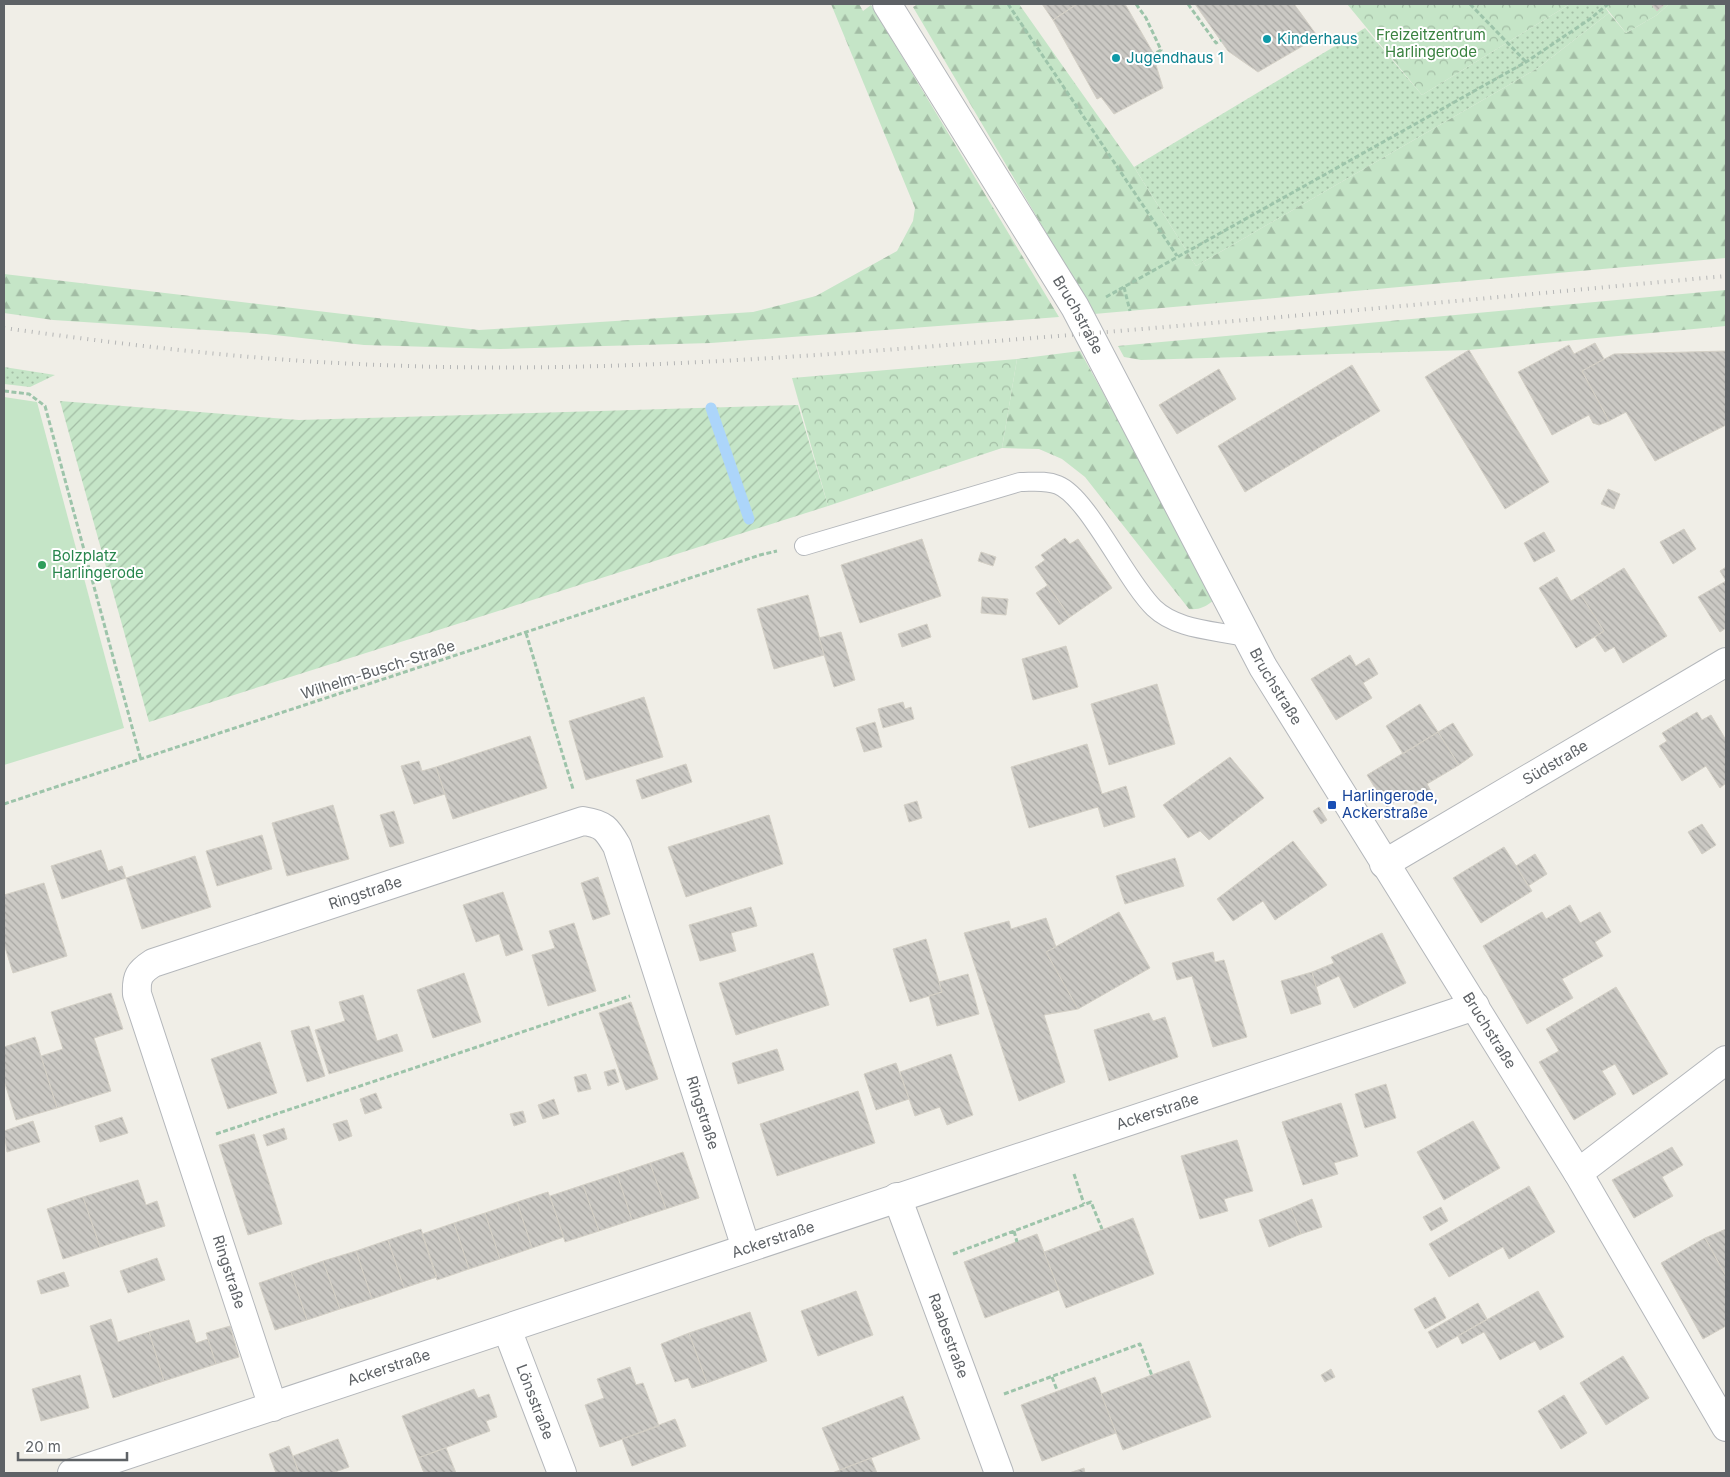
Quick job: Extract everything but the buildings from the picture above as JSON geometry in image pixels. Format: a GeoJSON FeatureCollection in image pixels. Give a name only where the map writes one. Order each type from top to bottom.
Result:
{"type":"FeatureCollection","features":[{"type":"Feature","properties":{"kind":"street","name":"Bruchstraße"},"geometry":{"type":"LineString","coordinates":[[886,4],[1075,307],[1263,667],[1578,1173],[1726,1427]]}},
{"type":"Feature","properties":{"kind":"street","name":"Südstraße"},"geometry":{"type":"LineString","coordinates":[[1384,864],[1726,662]]}},
{"type":"Feature","properties":{"kind":"street","name":"Ringstraße"},"geometry":{"type":"LineString","coordinates":[[273,1407],[138,994],[136,980],[141,971],[162,960],[583,821],[594,822],[606,828],[617,846],[746,1248]]}},
{"type":"Feature","properties":{"kind":"street","name":"Ackerstraße"},"geometry":{"type":"LineString","coordinates":[[72,1473],[109,1468],[273,1407],[897,1197],[1475,1006]]}},
{"type":"Feature","properties":{"kind":"street"},"geometry":{"type":"LineString","coordinates":[[1578,1173],[1726,1060]]}},
{"type":"Feature","properties":{"kind":"street","name":"Raabestraße"},"geometry":{"type":"LineString","coordinates":[[897,1197],[999,1473]]}},
{"type":"Feature","properties":{"kind":"street","name":"Lönsstraße"},"geometry":{"type":"LineString","coordinates":[[507,1329],[562,1473]]}},
{"type":"Feature","properties":{"kind":"lane","name":"Bruchstraße"},"geometry":{"type":"LineString","coordinates":[[804,546],[1020,482],[1044,482],[1059,486],[1077,499],[1136,587],[1155,609],[1175,621],[1248,638]]}},
{"type":"Feature","properties":{"kind":"path"},"geometry":{"type":"LineString","coordinates":[[1008,4],[1177,256]]}},
{"type":"Feature","properties":{"kind":"path"},"geometry":{"type":"LineString","coordinates":[[1136,4],[1146,18],[1161,50],[1154,54]]}},
{"type":"Feature","properties":{"kind":"path"},"geometry":{"type":"LineString","coordinates":[[1188,4],[1216,43],[1221,40]]}},
{"type":"Feature","properties":{"kind":"path"},"geometry":{"type":"LineString","coordinates":[[1470,4],[1526,62]]}},
{"type":"Feature","properties":{"kind":"path"},"geometry":{"type":"LineString","coordinates":[[1107,297],[1177,256],[1389,140],[1526,62],[1590,19],[1608,4]]}},
{"type":"Feature","properties":{"kind":"path"},"geometry":{"type":"LineString","coordinates":[[1124,287],[1130,310]]}},
{"type":"Feature","properties":{"kind":"path"},"geometry":{"type":"LineString","coordinates":[[4,390],[30,394],[46,406],[141,760]]}},
{"type":"Feature","properties":{"kind":"path","name":"Wilhelm-Busch-Straße"},"geometry":{"type":"LineString","coordinates":[[4,804],[760,555]]}},
{"type":"Feature","properties":{"kind":"path"},"geometry":{"type":"LineString","coordinates":[[526,633],[583,821]]}},
{"type":"Feature","properties":{"kind":"path"},"geometry":{"type":"LineString","coordinates":[[187,1144],[662,986]]}},
{"type":"Feature","properties":{"kind":"path"},"geometry":{"type":"LineString","coordinates":[[923,1266],[1091,1202],[1102,1229]]}},
{"type":"Feature","properties":{"kind":"path"},"geometry":{"type":"LineString","coordinates":[[1014,1231],[1017,1242]]}},
{"type":"Feature","properties":{"kind":"path"},"geometry":{"type":"LineString","coordinates":[[974,1405],[1140,1344],[1152,1376]]}},
{"type":"Feature","properties":{"kind":"path"},"geometry":{"type":"LineString","coordinates":[[1052,1377],[1057,1390]]}},
{"type":"Feature","properties":{"kind":"green space"},"geometry":{"type":"Polygon","coordinates":[[[831,4],[859,4],[863,11],[871,5],[1059,317],[711,343],[500,349],[364,345],[266,334],[53,320],[4,313],[4,274],[479,330],[753,312],[816,296],[897,251],[913,221],[915,208],[831,4]]]}},
{"type":"Feature","properties":{"kind":"green space"},"geometry":{"type":"Polygon","coordinates":[[[918,4],[1019,4],[1134,167],[1196,266],[1538,68],[1609,13],[1626,33],[1657,15],[1669,4],[1726,4],[1726,258],[1094,314],[913,7],[918,4]]]}},
{"type":"Feature","properties":{"kind":"green space","name":"Freizeitzentrum Harlingerode"},"geometry":{"type":"Polygon","coordinates":[[[1347,4],[1570,4],[1422,95],[1347,4]]]}},
{"type":"Feature","properties":{"kind":"green space"},"geometry":{"type":"Polygon","coordinates":[[[1570,4],[1603,4],[1609,13],[1538,68],[1196,266],[1134,167],[1365,28],[1422,95],[1570,4]]]}},
{"type":"Feature","properties":{"kind":"green space"},"geometry":{"type":"Polygon","coordinates":[[[1603,4],[1669,4],[1657,15],[1626,33],[1603,4]]]}},
{"type":"Feature","properties":{"kind":"green space"},"geometry":{"type":"Polygon","coordinates":[[[1726,290],[1726,326],[1469,350],[1141,360],[1124,357],[1118,346],[1726,290]]]}},
{"type":"Feature","properties":{"kind":"green space"},"geometry":{"type":"Polygon","coordinates":[[[1080,351],[1212,591],[1213,601],[1205,606],[1189,609],[1085,477],[1062,459],[1039,449],[1002,448],[1017,359],[1080,351]]]}},
{"type":"Feature","properties":{"kind":"green space"},"geometry":{"type":"Polygon","coordinates":[[[1017,359],[1002,448],[828,506],[792,378],[1017,359]]]}},
{"type":"Feature","properties":{"kind":"green space"},"geometry":{"type":"Polygon","coordinates":[[[4,367],[55,375],[30,387],[4,384],[4,367]]]}},
{"type":"Feature","properties":{"kind":"green space","name":"Bolzplatz Harlingerode"},"geometry":{"type":"Polygon","coordinates":[[[4,397],[37,402],[124,728],[4,765],[4,397]]]}},
{"type":"Feature","properties":{"kind":"green space"},"geometry":{"type":"Polygon","coordinates":[[[60,401],[299,420],[798,405],[828,506],[149,722],[60,401]]]}},
{"type":"Feature","properties":{"kind":"waterway"},"geometry":{"type":"LineString","coordinates":[[711,408],[749,519]]}},
{"type":"Feature","properties":{"kind":"railway"},"geometry":{"type":"LineString","coordinates":[[4,328],[181,350],[314,362],[439,367],[602,366],[683,363],[927,347],[1726,276]]}},
{"type":"Feature","properties":{"kind":"place","name":"Kinderhaus"},"geometry":{"type":"Point","coordinates":[1267,39]}},
{"type":"Feature","properties":{"kind":"place","name":"Jugendhaus 1"},"geometry":{"type":"Point","coordinates":[1116,58]}},
{"type":"Feature","properties":{"kind":"place","name":"Bolzplatz Harlingerode"},"geometry":{"type":"Point","coordinates":[42,565]}},
{"type":"Feature","properties":{"kind":"place","name":"Harlingerode, Ackerstraße"},"geometry":{"type":"Point","coordinates":[1332,805]}}]}
